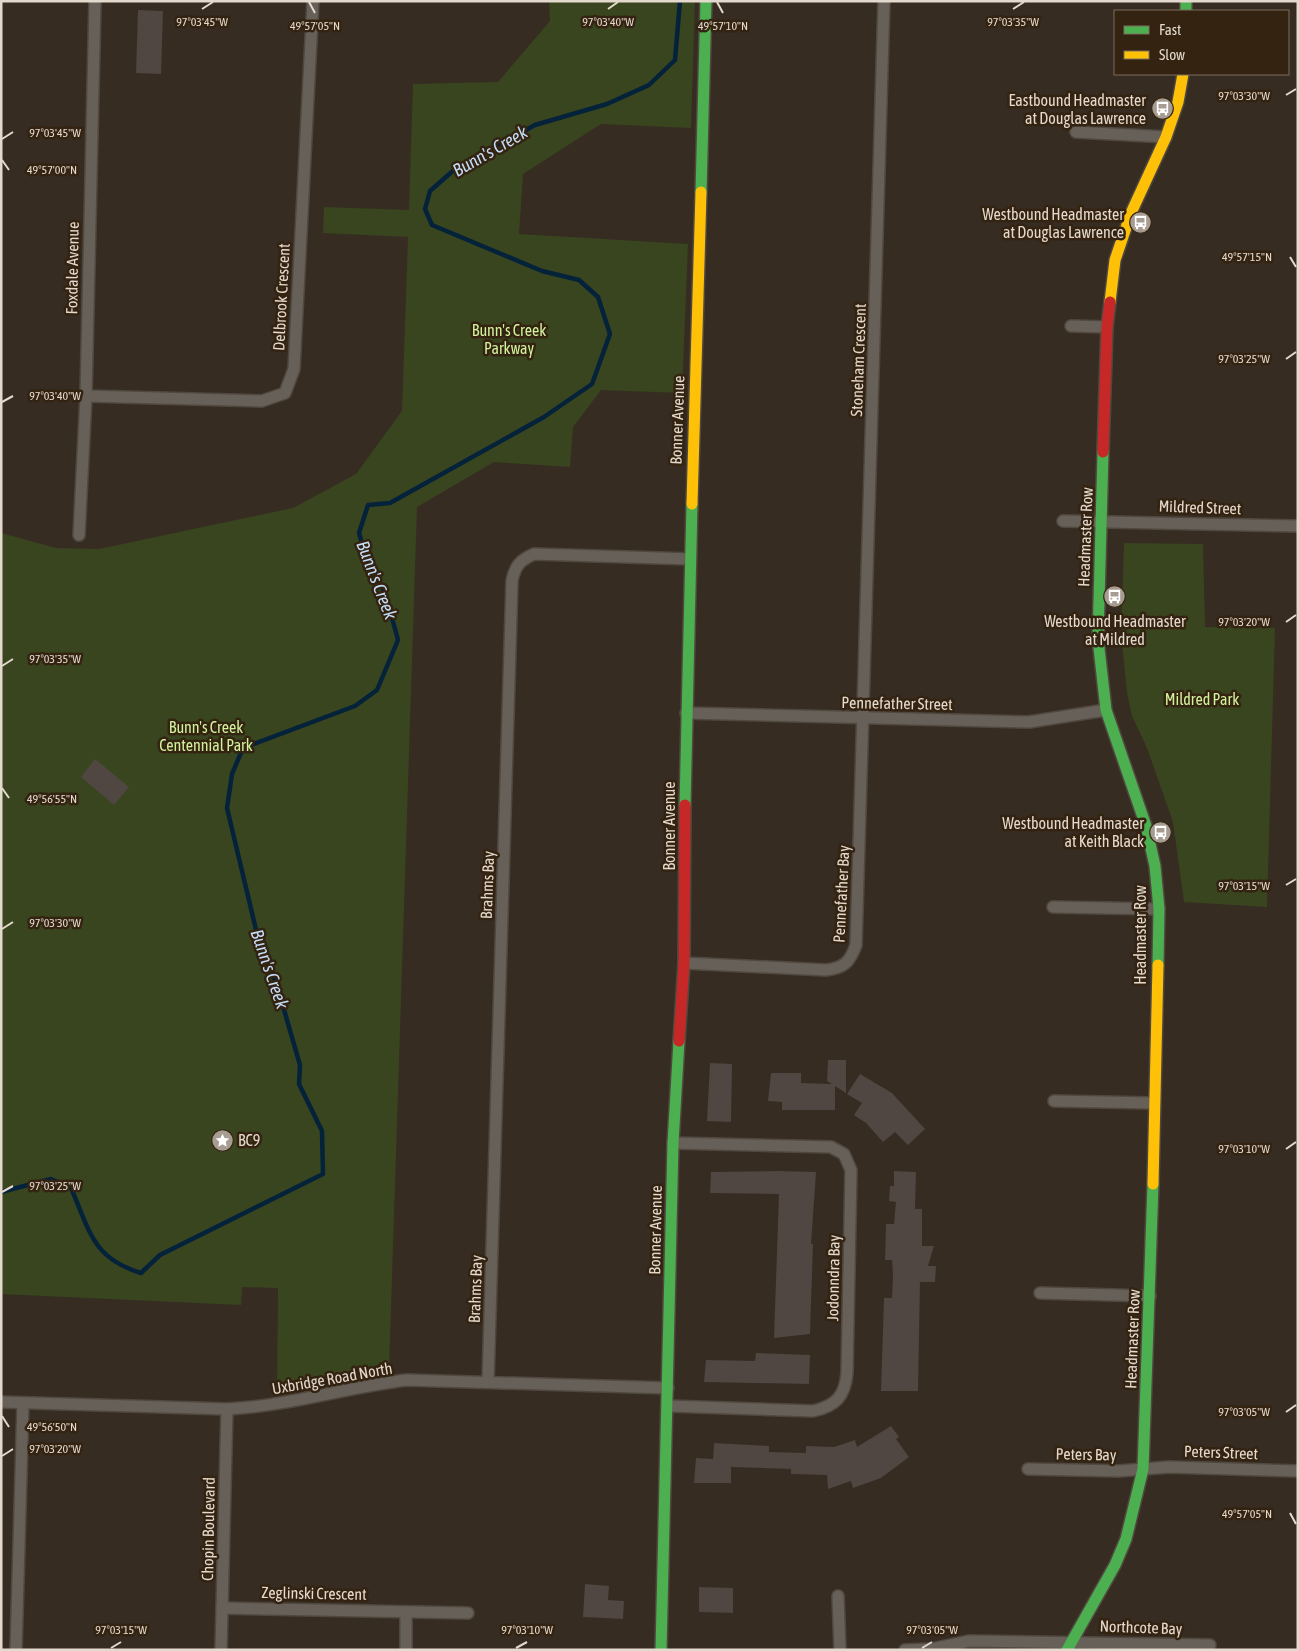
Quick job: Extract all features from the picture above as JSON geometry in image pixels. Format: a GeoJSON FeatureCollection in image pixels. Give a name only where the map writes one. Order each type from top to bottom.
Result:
{"type":"FeatureCollection","features":[{"type":"Feature","properties":{"kind":"street","name":"Foxdale Avenue"},"geometry":{"type":"LineString","coordinates":[[79,535],[86,396],[95,1]]}},
{"type":"Feature","properties":{"kind":"street","name":"Delbrook Crescent"},"geometry":{"type":"LineString","coordinates":[[86,396],[262,401],[285,393],[294,369],[314,1]]}},
{"type":"Feature","properties":{"kind":"street","name":"Bonner Avenue"},"geometry":{"type":"LineString","coordinates":[[660,1650],[674,1143],[684,963],[686,713],[706,1]]}},
{"type":"Feature","properties":{"kind":"street","name":"Stoneham Crescent"},"geometry":{"type":"LineString","coordinates":[[864,719],[884,1]]}},
{"type":"Feature","properties":{"kind":"street","name":"Headmaster Row"},"geometry":{"type":"LineString","coordinates":[[1069,1646],[1115,1565],[1126,1539],[1143,1469],[1150,1296],[1159,909],[1155,866],[1146,826],[1106,710],[1098,638],[1107,327],[1115,260],[1131,213],[1166,137],[1178,102],[1182,75]]}},
{"type":"Feature","properties":{"kind":"street"},"geometry":{"type":"LineString","coordinates":[[1076,132],[1166,137]]}},
{"type":"Feature","properties":{"kind":"street"},"geometry":{"type":"LineString","coordinates":[[1071,326],[1107,327]]}},
{"type":"Feature","properties":{"kind":"street","name":"Mildred Street"},"geometry":{"type":"LineString","coordinates":[[1062,521],[1102,520],[1298,526]]}},
{"type":"Feature","properties":{"kind":"street","name":"Brahms Bay"},"geometry":{"type":"LineString","coordinates":[[488,1382],[512,591],[515,569],[521,560],[534,554],[690,559]]}},
{"type":"Feature","properties":{"kind":"street","name":"Pennefather Street"},"geometry":{"type":"LineString","coordinates":[[686,713],[1030,722],[1106,710]]}},
{"type":"Feature","properties":{"kind":"street","name":"Pennefather Bay"},"geometry":{"type":"LineString","coordinates":[[684,963],[826,970],[841,968],[852,958],[856,945],[864,719]]}},
{"type":"Feature","properties":{"kind":"street"},"geometry":{"type":"LineString","coordinates":[[1053,907],[1159,909]]}},
{"type":"Feature","properties":{"kind":"street"},"geometry":{"type":"LineString","coordinates":[[1054,1101],[1153,1103]]}},
{"type":"Feature","properties":{"kind":"street","name":"Jodonndra Bay"},"geometry":{"type":"LineString","coordinates":[[668,1406],[813,1411],[827,1408],[838,1401],[846,1388],[847,1373],[851,1170],[844,1154],[831,1147],[674,1143]]}},
{"type":"Feature","properties":{"kind":"street"},"geometry":{"type":"LineString","coordinates":[[1040,1293],[1150,1296]]}},
{"type":"Feature","properties":{"kind":"street","name":"Uxbridge Road North"},"geometry":{"type":"LineString","coordinates":[[1,1402],[227,1409],[269,1406],[368,1385],[408,1380],[668,1388]]}},
{"type":"Feature","properties":{"kind":"street"},"geometry":{"type":"LineString","coordinates":[[16,1650],[23,1403]]}},
{"type":"Feature","properties":{"kind":"street","name":"Chopin Boulevard"},"geometry":{"type":"LineString","coordinates":[[221,1650],[227,1409]]}},
{"type":"Feature","properties":{"kind":"street","name":"Peters Street"},"geometry":{"type":"LineString","coordinates":[[1143,1469],[1169,1467],[1298,1471]]}},
{"type":"Feature","properties":{"kind":"street","name":"Peters Bay"},"geometry":{"type":"LineString","coordinates":[[1028,1468],[1120,1471],[1143,1469]]}},
{"type":"Feature","properties":{"kind":"street"},"geometry":{"type":"LineString","coordinates":[[838,1596],[840,1650]]}},
{"type":"Feature","properties":{"kind":"street","name":"Zeglinski Crescent"},"geometry":{"type":"LineString","coordinates":[[222,1608],[468,1613]]}},
{"type":"Feature","properties":{"kind":"street"},"geometry":{"type":"LineString","coordinates":[[406,1612],[406,1650]]}},
{"type":"Feature","properties":{"kind":"street","name":"Northcote Bay"},"geometry":{"type":"LineString","coordinates":[[904,1650],[932,1649],[969,1641],[1069,1646],[1210,1645]]}},
{"type":"Feature","properties":{"kind":"green space","name":"Bunn's Creek Centennial Park"},"geometry":{"type":"Polygon","coordinates":[[[549,1],[695,1],[691,128],[601,124],[523,174],[519,234],[688,244],[682,393],[601,390],[573,427],[570,467],[494,462],[417,507],[389,1369],[277,1394],[278,1288],[242,1287],[241,1305],[1,1294],[1,533],[56,548],[99,549],[293,508],[356,474],[402,411],[408,237],[323,233],[324,207],[409,210],[413,84],[498,82],[550,21],[549,1]]]}},
{"type":"Feature","properties":{"kind":"green space","name":"Mildred Park"},"geometry":{"type":"Polygon","coordinates":[[[1124,543],[1203,544],[1205,627],[1275,628],[1267,907],[1184,902],[1173,822],[1147,748],[1132,716],[1127,693],[1121,632],[1124,543]]]}},
{"type":"Feature","properties":{"kind":"building"},"geometry":{"type":"Polygon","coordinates":[[[138,10],[163,11],[161,74],[136,73],[138,10]]]}},
{"type":"Feature","properties":{"kind":"building"},"geometry":{"type":"Polygon","coordinates":[[[95,759],[129,787],[114,805],[81,777],[95,759]]]}},
{"type":"Feature","properties":{"kind":"building"},"geometry":{"type":"Polygon","coordinates":[[[828,1060],[846,1060],[846,1093],[835,1086],[835,1110],[782,1110],[782,1102],[768,1101],[771,1073],[801,1073],[801,1083],[832,1084],[827,1081],[828,1060]]]}},
{"type":"Feature","properties":{"kind":"building"},"geometry":{"type":"Polygon","coordinates":[[[710,1063],[732,1064],[731,1122],[707,1121],[710,1063]]]}},
{"type":"Feature","properties":{"kind":"building"},"geometry":{"type":"Polygon","coordinates":[[[860,1074],[892,1093],[925,1129],[908,1145],[895,1132],[883,1142],[866,1123],[854,1115],[862,1103],[847,1094],[860,1074]]]}},
{"type":"Feature","properties":{"kind":"building"},"geometry":{"type":"Polygon","coordinates":[[[894,1171],[916,1172],[915,1209],[922,1209],[922,1246],[934,1246],[928,1266],[936,1266],[935,1282],[920,1282],[918,1391],[881,1391],[884,1298],[892,1298],[892,1260],[885,1260],[886,1224],[894,1224],[896,1202],[889,1201],[890,1186],[894,1186],[894,1171]]]}},
{"type":"Feature","properties":{"kind":"building"},"geometry":{"type":"Polygon","coordinates":[[[711,1172],[816,1172],[811,1244],[813,1244],[810,1334],[774,1338],[779,1194],[710,1193],[711,1172]]]}},
{"type":"Feature","properties":{"kind":"building"},"geometry":{"type":"Polygon","coordinates":[[[756,1353],[810,1355],[809,1384],[704,1382],[706,1360],[755,1361],[756,1353]]]}},
{"type":"Feature","properties":{"kind":"building"},"geometry":{"type":"Polygon","coordinates":[[[891,1426],[899,1437],[896,1439],[909,1457],[881,1478],[853,1488],[851,1481],[828,1489],[827,1475],[791,1474],[791,1469],[731,1467],[731,1483],[694,1483],[696,1458],[713,1459],[714,1443],[769,1446],[769,1452],[806,1453],[806,1446],[834,1447],[855,1440],[857,1447],[891,1426]]]}},
{"type":"Feature","properties":{"kind":"building"},"geometry":{"type":"Polygon","coordinates":[[[585,1584],[609,1586],[608,1600],[624,1601],[623,1619],[583,1617],[585,1584]]]}},
{"type":"Feature","properties":{"kind":"building"},"geometry":{"type":"Polygon","coordinates":[[[699,1587],[733,1588],[733,1613],[699,1612],[699,1587]]]}},
{"type":"Feature","properties":{"kind":"waterway","name":"Bunn's Creek"},"geometry":{"type":"LineString","coordinates":[[1,1192],[51,1179],[71,1188],[89,1230],[102,1251],[125,1267],[141,1273],[160,1255],[323,1174],[322,1131],[299,1084],[300,1065],[278,989],[257,934],[227,808],[232,774],[243,748],[355,706],[377,690],[398,640],[385,592],[371,573],[359,533],[368,505],[390,503],[544,417],[592,384],[610,334],[598,297],[579,280],[542,271],[432,225],[425,209],[430,191],[455,169],[535,125],[607,104],[649,85],[675,60],[680,1]]}},
{"type":"Feature","properties":{"kind":"traffic: fast"},"geometry":{"type":"LineString","coordinates":[[701,192],[706,1]]}},
{"type":"Feature","properties":{"kind":"traffic: fast"},"geometry":{"type":"LineString","coordinates":[[1186,1],[1186,10]]}},
{"type":"Feature","properties":{"kind":"traffic: fast"},"geometry":{"type":"LineString","coordinates":[[1103,452],[1098,639],[1106,710],[1146,826],[1155,866],[1159,909],[1158,965]]}},
{"type":"Feature","properties":{"kind":"traffic: fast"},"geometry":{"type":"LineString","coordinates":[[685,805],[692,504]]}},
{"type":"Feature","properties":{"kind":"traffic: fast"},"geometry":{"type":"LineString","coordinates":[[661,1650],[673,1143],[679,1041]]}},
{"type":"Feature","properties":{"kind":"traffic: fast"},"geometry":{"type":"LineString","coordinates":[[1067,1650],[1115,1565],[1126,1539],[1143,1469],[1153,1184]]}},
{"type":"Feature","properties":{"kind":"traffic: slow"},"geometry":{"type":"LineString","coordinates":[[1110,302],[1115,260],[1131,213],[1166,137],[1178,102],[1183,75]]}},
{"type":"Feature","properties":{"kind":"traffic: slow"},"geometry":{"type":"LineString","coordinates":[[692,504],[701,192]]}},
{"type":"Feature","properties":{"kind":"traffic: slow"},"geometry":{"type":"LineString","coordinates":[[1153,1184],[1158,965]]}},
{"type":"Feature","properties":{"kind":"traffic: jam"},"geometry":{"type":"LineString","coordinates":[[1103,452],[1107,327],[1110,302]]}},
{"type":"Feature","properties":{"kind":"traffic: jam"},"geometry":{"type":"LineString","coordinates":[[679,1041],[684,963],[685,805]]}},
{"type":"Feature","properties":{"kind":"place","name":"Eastbound Headmaster at Douglas Lawrence"},"geometry":{"type":"Point","coordinates":[1162,109]}},
{"type":"Feature","properties":{"kind":"place","name":"Westbound Headmaster at Douglas Lawrence"},"geometry":{"type":"Point","coordinates":[1140,223]}},
{"type":"Feature","properties":{"kind":"place","name":"Westbound Headmaster at Mildred"},"geometry":{"type":"Point","coordinates":[1115,597]}},
{"type":"Feature","properties":{"kind":"place","name":"Westbound Headmaster at Keith Black"},"geometry":{"type":"Point","coordinates":[1160,832]}},
{"type":"Feature","properties":{"kind":"place","name":"BC9"},"geometry":{"type":"Point","coordinates":[222,1140]}},
{"type":"Feature","properties":{"kind":"park label","name":"Bunn's Creek Parkway"},"geometry":{"type":"Point","coordinates":[509,339]}}]}
